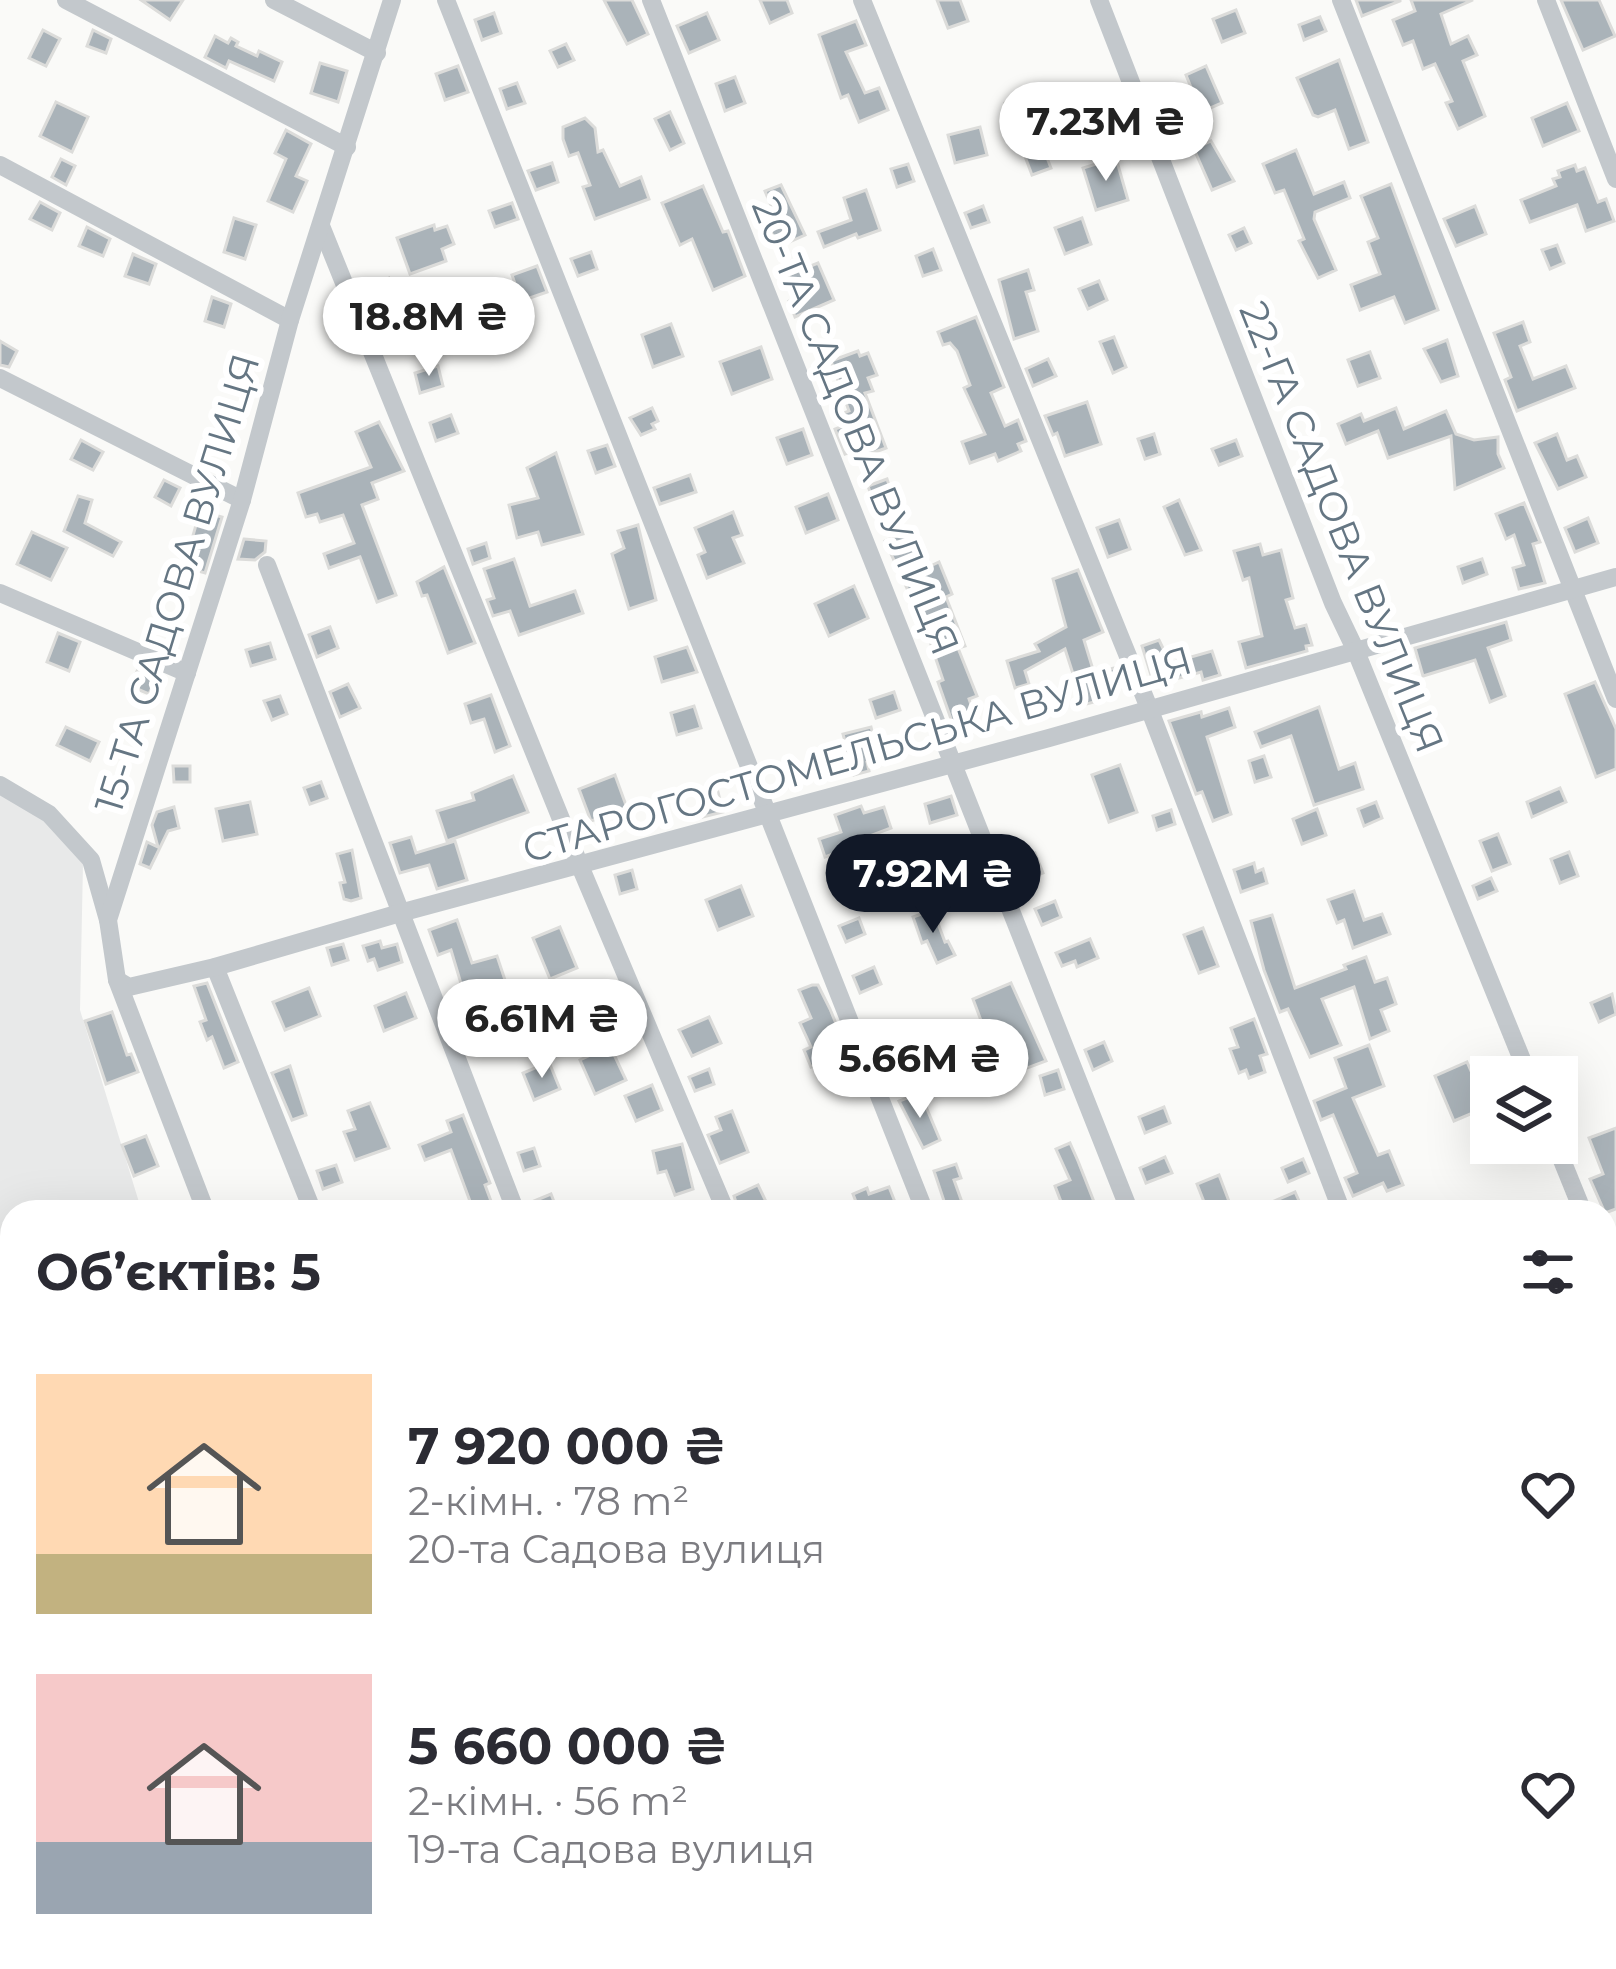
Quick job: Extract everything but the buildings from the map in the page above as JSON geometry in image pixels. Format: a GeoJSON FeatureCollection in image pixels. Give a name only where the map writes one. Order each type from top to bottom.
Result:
{"type":"FeatureCollection","features":[{"type":"Feature","properties":{"kind":"street"},"geometry":{"type":"LineString","coordinates":[[66,0],[347,147]]}},
{"type":"Feature","properties":{"kind":"street"},"geometry":{"type":"LineString","coordinates":[[274,0],[377,53]]}},
{"type":"Feature","properties":{"kind":"street","name":"15-ТА САДОВА ВУЛИЦЯ"},"geometry":{"type":"LineString","coordinates":[[201,1200],[117,980],[108,920],[242,500],[290,320],[392,0]]}},
{"type":"Feature","properties":{"kind":"street"},"geometry":{"type":"LineString","coordinates":[[446,0],[920,1200]]}},
{"type":"Feature","properties":{"kind":"street","name":"20-ТА САДОВА ВУЛИЦЯ"},"geometry":{"type":"LineString","coordinates":[[651,0],[1125,1200]]}},
{"type":"Feature","properties":{"kind":"street"},"geometry":{"type":"LineString","coordinates":[[862,0],[1149,707],[1337,1200]]}},
{"type":"Feature","properties":{"kind":"street","name":"22-ГА САДОВА ВУЛИЦЯ"},"geometry":{"type":"LineString","coordinates":[[1099,0],[1333,603],[1520,1056]]}},
{"type":"Feature","properties":{"kind":"street"},"geometry":{"type":"LineString","coordinates":[[1341,0],[1616,699]]}},
{"type":"Feature","properties":{"kind":"street"},"geometry":{"type":"LineString","coordinates":[[1546,0],[1616,179]]}},
{"type":"Feature","properties":{"kind":"street"},"geometry":{"type":"LineString","coordinates":[[0,165],[290,320]]}},
{"type":"Feature","properties":{"kind":"street"},"geometry":{"type":"LineString","coordinates":[[321,226],[580,866],[721,1200]]}},
{"type":"Feature","properties":{"kind":"street"},"geometry":{"type":"LineString","coordinates":[[0,378],[242,500]]}},
{"type":"Feature","properties":{"kind":"street"},"geometry":{"type":"LineString","coordinates":[[267,565],[511,1200]]}},
{"type":"Feature","properties":{"kind":"street","name":"СТАРОГОСТОМЕЛЬСЬКА ВУЛИЦЯ"},"geometry":{"type":"LineString","coordinates":[[117,980],[129,987],[215,967],[953,761],[1049,739],[1616,577]]}},
{"type":"Feature","properties":{"kind":"street"},"geometry":{"type":"LineString","coordinates":[[0,592],[188,673]]}},
{"type":"Feature","properties":{"kind":"street"},"geometry":{"type":"LineString","coordinates":[[0,785],[49,814],[91,860],[108,920]]}},
{"type":"Feature","properties":{"kind":"street"},"geometry":{"type":"LineString","coordinates":[[215,967],[308,1200]]}},
{"type":"Feature","properties":{"kind":"street"},"geometry":{"type":"LineString","coordinates":[[1564,1164],[1578,1200]]}},
{"type":"Feature","properties":{"kind":"shaded area"},"geometry":{"type":"Polygon","coordinates":[[[0,788],[39,812],[83,864],[80,1010],[138,1200],[0,1200],[0,788]]]}}]}
